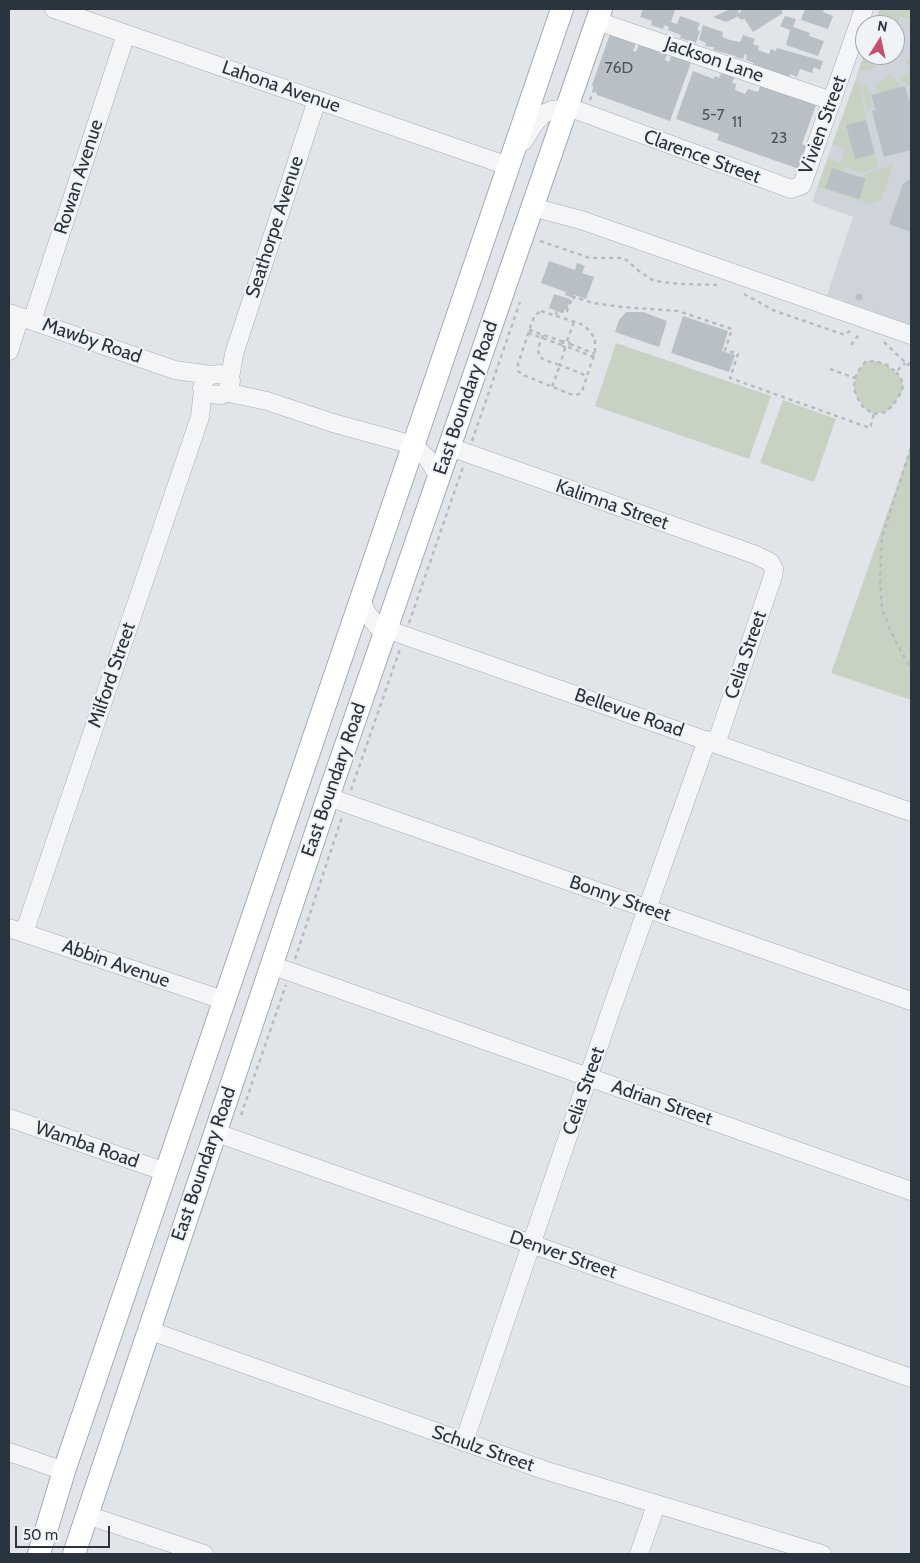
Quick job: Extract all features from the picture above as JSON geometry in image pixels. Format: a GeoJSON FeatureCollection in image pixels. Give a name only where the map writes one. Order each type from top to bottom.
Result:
{"type":"FeatureCollection","features":[{"type":"Feature","properties":{"kind":"main road","name":"East Boundary Road"},"geometry":{"type":"LineString","coordinates":[[39,1554],[64,1471],[223,1000],[562,9]]}},
{"type":"Feature","properties":{"kind":"main road","name":"East Boundary Road"},"geometry":{"type":"LineString","coordinates":[[74,1554],[183,1225],[224,1136],[281,968],[300,881],[338,800],[396,632],[439,477],[459,451],[541,209],[563,116],[597,22]]}},
{"type":"Feature","properties":{"kind":"main road"},"geometry":{"type":"LineString","coordinates":[[534,91],[547,94],[556,92],[597,22]]}},
{"type":"Feature","properties":{"kind":"main road"},"geometry":{"type":"LineString","coordinates":[[268,870],[300,881]]}},
{"type":"Feature","properties":{"kind":"main road"},"geometry":{"type":"LineString","coordinates":[[151,1214],[183,1225]]}},
{"type":"Feature","properties":{"kind":"street","name":"Lahona Avenue"},"geometry":{"type":"LineString","coordinates":[[54,9],[509,164]]}},
{"type":"Feature","properties":{"kind":"street","name":"Vivien Street"},"geometry":{"type":"LineString","coordinates":[[802,185],[864,9]]}},
{"type":"Feature","properties":{"kind":"street","name":"Jackson Lane"},"geometry":{"type":"LineString","coordinates":[[597,22],[832,101]]}},
{"type":"Feature","properties":{"kind":"street","name":"Rowan Avenue"},"geometry":{"type":"LineString","coordinates":[[9,351],[126,34]]}},
{"type":"Feature","properties":{"kind":"street","name":"Seathorpe Avenue"},"geometry":{"type":"LineString","coordinates":[[217,384],[234,354],[317,100]]}},
{"type":"Feature","properties":{"kind":"street"},"geometry":{"type":"LineString","coordinates":[[509,164],[540,116],[552,110],[563,116]]}},
{"type":"Feature","properties":{"kind":"street","name":"Clarence Street"},"geometry":{"type":"LineString","coordinates":[[563,116],[578,110],[603,121],[791,189],[802,185]]}},
{"type":"Feature","properties":{"kind":"street"},"geometry":{"type":"LineString","coordinates":[[541,209],[581,220],[911,335]]}},
{"type":"Feature","properties":{"kind":"street","name":"Mawby Road"},"geometry":{"type":"LineString","coordinates":[[20,317],[411,451],[428,460],[439,477]]}},
{"type":"Feature","properties":{"kind":"street","name":"Milford Street"},"geometry":{"type":"LineString","coordinates":[[16,931],[200,417],[217,384]]}},
{"type":"Feature","properties":{"kind":"street","name":"Kalimna Street"},"geometry":{"type":"LineString","coordinates":[[459,451],[756,555],[770,562],[772,566]]}},
{"type":"Feature","properties":{"kind":"street","name":"Celia Street"},"geometry":{"type":"LineString","coordinates":[[464,1442],[647,908],[772,580],[774,573],[772,566]]}},
{"type":"Feature","properties":{"kind":"street","name":"Bellevue Road"},"geometry":{"type":"LineString","coordinates":[[360,598],[367,613],[377,626],[911,812]]}},
{"type":"Feature","properties":{"kind":"street","name":"Bonny Street"},"geometry":{"type":"LineString","coordinates":[[338,800],[911,1001]]}},
{"type":"Feature","properties":{"kind":"street","name":"Abbin Avenue"},"geometry":{"type":"LineString","coordinates":[[16,931],[223,1000]]}},
{"type":"Feature","properties":{"kind":"street","name":"Adrian Street"},"geometry":{"type":"LineString","coordinates":[[281,968],[911,1190]]}},
{"type":"Feature","properties":{"kind":"street","name":"Wamba Road"},"geometry":{"type":"LineString","coordinates":[[9,1118],[166,1172]]}},
{"type":"Feature","properties":{"kind":"street","name":"Denver Street"},"geometry":{"type":"LineString","coordinates":[[224,1136],[911,1378]]}},
{"type":"Feature","properties":{"kind":"street","name":"Schulz Street"},"geometry":{"type":"LineString","coordinates":[[148,1330],[583,1483],[822,1554]]}},
{"type":"Feature","properties":{"kind":"street"},"geometry":{"type":"LineString","coordinates":[[9,1452],[64,1471]]}},
{"type":"Feature","properties":{"kind":"street"},"geometry":{"type":"LineString","coordinates":[[639,1554],[656,1505]]}},
{"type":"Feature","properties":{"kind":"street"},"geometry":{"type":"LineString","coordinates":[[88,1515],[204,1554]]}},
{"type":"Feature","properties":{"kind":"path"},"geometry":{"type":"LineString","coordinates":[[537,250],[540,241],[541,209]]}},
{"type":"Feature","properties":{"kind":"path"},"geometry":{"type":"LineString","coordinates":[[540,241],[590,258],[624,258],[639,271],[654,280],[682,284],[727,286]]}},
{"type":"Feature","properties":{"kind":"path"},"geometry":{"type":"LineString","coordinates":[[743,293],[775,311],[845,335],[850,330],[860,334],[851,345]]}},
{"type":"Feature","properties":{"kind":"path"},"geometry":{"type":"LineString","coordinates":[[224,1136],[459,451],[522,295]]}},
{"type":"Feature","properties":{"kind":"path"},"geometry":{"type":"LineString","coordinates":[[556,315],[557,310],[566,313],[570,301],[572,302],[574,297],[593,303],[622,307],[678,311],[732,329],[724,350],[738,354],[730,378],[870,428],[874,414]]}},
{"type":"Feature","properties":{"kind":"path"},"geometry":{"type":"LineString","coordinates":[[538,312],[556,315],[574,322],[585,327],[593,335],[596,346],[582,391],[575,395],[523,375],[518,371],[518,364],[533,319],[538,312]]}},
{"type":"Feature","properties":{"kind":"path"},"geometry":{"type":"LineString","coordinates":[[552,387],[574,322]]}},
{"type":"Feature","properties":{"kind":"path"},"geometry":{"type":"LineString","coordinates":[[529,331],[594,355]]}},
{"type":"Feature","properties":{"kind":"path"},"geometry":{"type":"LineString","coordinates":[[543,336],[538,349],[539,356],[544,360],[587,376]]}},
{"type":"Feature","properties":{"kind":"path"},"geometry":{"type":"LineString","coordinates":[[876,339],[884,342],[911,370]]}},
{"type":"Feature","properties":{"kind":"path"},"geometry":{"type":"LineString","coordinates":[[866,361],[875,361],[887,365],[901,378],[903,386],[901,393],[886,412],[874,414],[863,407],[854,388],[855,378],[866,361]]}},
{"type":"Feature","properties":{"kind":"path"},"geometry":{"type":"LineString","coordinates":[[896,372],[911,361]]}},
{"type":"Feature","properties":{"kind":"path"},"geometry":{"type":"LineString","coordinates":[[830,369],[855,378]]}},
{"type":"Feature","properties":{"kind":"path"},"geometry":{"type":"LineString","coordinates":[[911,448],[882,537],[880,578],[882,610],[894,639],[911,668]]}},
{"type":"Feature","properties":{"kind":"shaded area"},"geometry":{"type":"Polygon","coordinates":[[[880,9],[911,9],[911,325],[827,295],[853,217],[812,202],[860,65],[905,65],[905,15],[878,15],[880,9]]]}},
{"type":"Feature","properties":{"kind":"green space"},"geometry":{"type":"Polygon","coordinates":[[[880,9],[909,9],[911,18],[905,18],[905,15],[878,15],[880,9]]]}},
{"type":"Feature","properties":{"kind":"green space"},"geometry":{"type":"Polygon","coordinates":[[[911,57],[911,70],[905,62],[911,57]]]}},
{"type":"Feature","properties":{"kind":"green space"},"geometry":{"type":"Polygon","coordinates":[[[860,65],[876,66],[868,72],[859,69],[860,65]]]}},
{"type":"Feature","properties":{"kind":"green space"},"geometry":{"type":"Polygon","coordinates":[[[911,70],[911,83],[908,86],[899,79],[911,70]]]}},
{"type":"Feature","properties":{"kind":"green space"},"geometry":{"type":"Polygon","coordinates":[[[890,74],[902,87],[877,93],[875,85],[890,74]]]}},
{"type":"Feature","properties":{"kind":"green space"},"geometry":{"type":"Polygon","coordinates":[[[855,82],[860,83],[866,120],[846,125],[855,159],[874,154],[878,167],[863,173],[844,167],[842,171],[832,168],[826,187],[862,178],[864,175],[894,164],[881,200],[870,204],[817,187],[828,158],[841,163],[845,149],[832,145],[855,82]]]}},
{"type":"Feature","properties":{"kind":"green space"},"geometry":{"type":"Polygon","coordinates":[[[862,84],[867,84],[873,108],[866,109],[862,84]]]}},
{"type":"Feature","properties":{"kind":"green space"},"geometry":{"type":"Polygon","coordinates":[[[616,343],[771,396],[749,459],[595,406],[616,343]]]}},
{"type":"Feature","properties":{"kind":"green space"},"geometry":{"type":"Polygon","coordinates":[[[866,361],[875,361],[887,365],[901,378],[903,386],[901,393],[886,412],[873,414],[863,407],[856,395],[854,388],[855,378],[866,361]]]}},
{"type":"Feature","properties":{"kind":"green space"},"geometry":{"type":"Polygon","coordinates":[[[783,400],[836,419],[814,482],[760,463],[783,400]]]}},
{"type":"Feature","properties":{"kind":"green space"},"geometry":{"type":"Polygon","coordinates":[[[911,446],[911,700],[831,673],[911,446]]]}},
{"type":"Feature","properties":{"kind":"building"},"geometry":{"type":"Polygon","coordinates":[[[643,9],[675,10],[671,22],[677,24],[680,16],[700,23],[697,30],[700,31],[696,43],[680,38],[681,35],[668,30],[669,27],[664,25],[663,29],[651,25],[652,21],[640,17],[643,9]]]}},
{"type":"Feature","properties":{"kind":"building"},"geometry":{"type":"Polygon","coordinates":[[[727,9],[741,9],[738,10],[739,14],[742,9],[781,9],[783,13],[753,32],[744,18],[743,20],[738,18],[739,16],[726,22],[713,17],[727,9]]]}},
{"type":"Feature","properties":{"kind":"building"},"geometry":{"type":"Polygon","coordinates":[[[805,9],[824,9],[823,12],[833,16],[828,29],[801,20],[805,9]]]}},
{"type":"Feature","properties":{"kind":"building"},"geometry":{"type":"Polygon","coordinates":[[[785,16],[796,19],[793,27],[810,33],[809,36],[824,41],[818,56],[786,45],[790,30],[780,26],[785,16]]]}},
{"type":"Feature","properties":{"kind":"building"},"geometry":{"type":"Polygon","coordinates":[[[703,25],[723,32],[722,37],[730,40],[740,42],[743,35],[755,39],[753,44],[759,46],[758,50],[769,54],[771,49],[776,51],[777,48],[823,61],[820,70],[814,67],[812,73],[800,69],[797,77],[790,74],[789,77],[753,64],[746,60],[747,55],[745,54],[743,59],[713,50],[714,47],[705,46],[706,43],[699,40],[703,25]]]}},
{"type":"Feature","properties":{"kind":"building"},"geometry":{"type":"Polygon","coordinates":[[[611,31],[637,41],[633,51],[636,52],[641,39],[669,48],[665,60],[669,62],[673,50],[692,60],[670,121],[597,95],[592,85],[611,31]]]}},
{"type":"Feature","properties":{"kind":"building"},"geometry":{"type":"Polygon","coordinates":[[[693,71],[714,79],[715,76],[719,78],[722,71],[735,76],[732,83],[736,84],[735,90],[745,94],[748,89],[758,92],[762,82],[817,102],[802,144],[807,146],[799,169],[717,140],[719,134],[676,119],[693,71]]]}},
{"type":"Feature","properties":{"kind":"building"},"geometry":{"type":"Polygon","coordinates":[[[905,86],[909,101],[911,100],[911,150],[884,157],[872,111],[880,108],[875,109],[871,95],[905,86]]]}},
{"type":"Feature","properties":{"kind":"building"},"geometry":{"type":"Polygon","coordinates":[[[866,120],[875,154],[855,159],[846,125],[866,120]]]}},
{"type":"Feature","properties":{"kind":"building"},"geometry":{"type":"Polygon","coordinates":[[[832,168],[866,179],[859,199],[825,188],[832,168]]]}},
{"type":"Feature","properties":{"kind":"building"},"geometry":{"type":"Polygon","coordinates":[[[911,178],[911,232],[889,224],[903,184],[911,178]]]}},
{"type":"Feature","properties":{"kind":"building"},"geometry":{"type":"Polygon","coordinates":[[[549,261],[575,270],[577,263],[585,266],[582,273],[594,277],[586,299],[574,295],[573,298],[565,295],[566,292],[541,283],[549,261]]]}},
{"type":"Feature","properties":{"kind":"building"},"geometry":{"type":"Polygon","coordinates":[[[859,293],[863,297],[859,301],[855,297],[859,293]]]}},
{"type":"Feature","properties":{"kind":"building"},"geometry":{"type":"Polygon","coordinates":[[[554,294],[570,299],[567,310],[565,309],[563,313],[549,308],[554,294]]]}},
{"type":"Feature","properties":{"kind":"building"},"geometry":{"type":"Polygon","coordinates":[[[626,312],[643,312],[667,321],[659,347],[615,332],[619,320],[626,312]]]}},
{"type":"Feature","properties":{"kind":"building"},"geometry":{"type":"Polygon","coordinates":[[[683,316],[728,331],[722,351],[735,355],[729,372],[671,353],[683,316]]]}}]}
